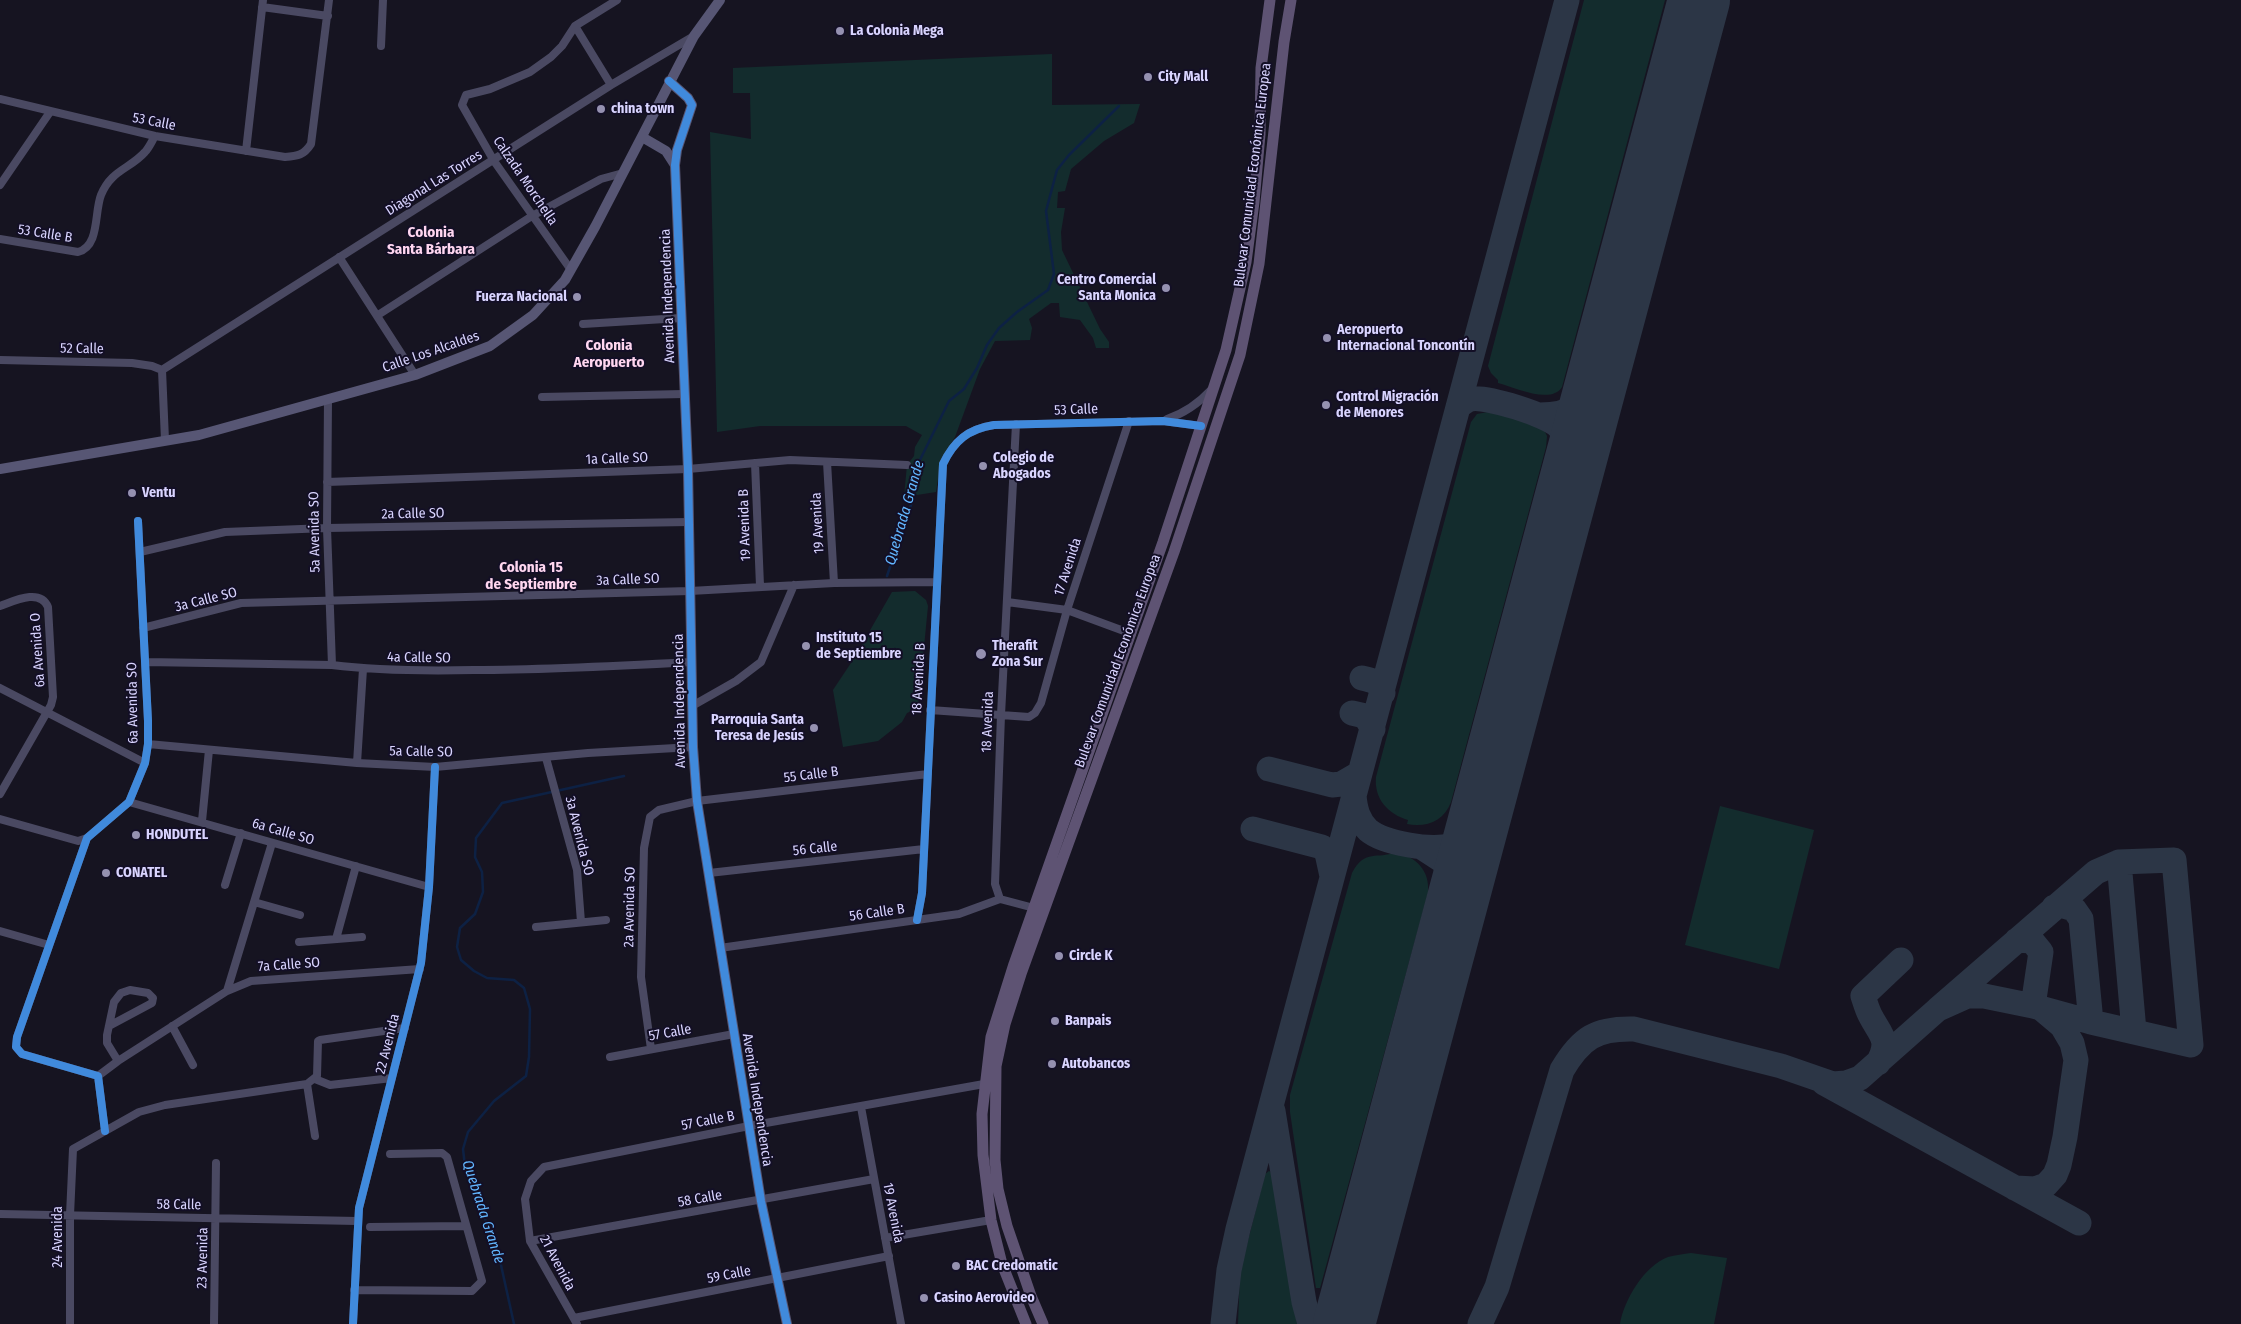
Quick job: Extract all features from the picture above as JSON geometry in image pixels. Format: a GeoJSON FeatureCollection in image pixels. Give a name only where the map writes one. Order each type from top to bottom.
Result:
{"type":"FeatureCollection","features":[{"type":"Feature","properties":{"kind":"main road","name":"Bulevar Comunidad Económica Europea"},"geometry":{"type":"LineString","coordinates":[[1026,1324],[1002,1264],[991,1220],[984,1155],[984,1084],[991,1037],[1000,1003],[1164,542],[1226,350],[1246,262],[1254,202],[1260,134],[1261,68],[1270,0]]}},
{"type":"Feature","properties":{"kind":"main road","name":"Bulevar Comunidad Económica Europea"},"geometry":{"type":"LineString","coordinates":[[1043,1324],[1031,1296],[1007,1226],[998,1189],[995,1134],[996,1066],[1005,1024],[1021,974],[1174,552],[1240,355],[1259,264],[1284,42],[1291,0]]}},
{"type":"Feature","properties":{"kind":"street"},"geometry":{"type":"LineString","coordinates":[[246,151],[263,3],[328,16],[329,0]]}},
{"type":"Feature","properties":{"kind":"street"},"geometry":{"type":"LineString","coordinates":[[381,46],[383,0]]}},
{"type":"Feature","properties":{"kind":"street"},"geometry":{"type":"LineString","coordinates":[[611,85],[575,26],[617,0]]}},
{"type":"Feature","properties":{"kind":"street","name":"Calle Los Alcaldes"},"geometry":{"type":"LineString","coordinates":[[0,469],[200,435],[415,375],[490,346],[533,315],[565,280],[642,138],[669,81],[694,36],[720,0]]}},
{"type":"Feature","properties":{"kind":"street","name":"53 Calle"},"geometry":{"type":"LineString","coordinates":[[0,99],[155,136],[285,157],[305,153],[311,144],[328,16]]}},
{"type":"Feature","properties":{"kind":"street","name":"Calzada Morchella"},"geometry":{"type":"LineString","coordinates":[[571,270],[494,161],[462,105],[466,95],[490,89],[530,72],[552,57],[575,26]]}},
{"type":"Feature","properties":{"kind":"street","name":"Diagonal Las Torres"},"geometry":{"type":"LineString","coordinates":[[162,370],[611,85],[694,36]]}},
{"type":"Feature","properties":{"kind":"street","name":"Avenida Independencia"},"geometry":{"type":"LineString","coordinates":[[669,81],[688,98],[692,105],[677,150],[675,165],[688,469],[693,747],[697,801],[761,1201],[787,1324]]}},
{"type":"Feature","properties":{"kind":"street"},"geometry":{"type":"LineString","coordinates":[[0,185],[50,112]]}},
{"type":"Feature","properties":{"kind":"street","name":"53 Calle B"},"geometry":{"type":"LineString","coordinates":[[0,240],[78,252],[85,250],[91,243],[101,195],[110,179],[121,168],[133,162],[145,152],[155,136]]}},
{"type":"Feature","properties":{"kind":"street"},"geometry":{"type":"LineString","coordinates":[[642,138],[666,151],[675,165]]}},
{"type":"Feature","properties":{"kind":"street"},"geometry":{"type":"LineString","coordinates":[[378,315],[532,216],[601,179],[623,173]]}},
{"type":"Feature","properties":{"kind":"street"},"geometry":{"type":"LineString","coordinates":[[339,257],[415,375]]}},
{"type":"Feature","properties":{"kind":"street"},"geometry":{"type":"LineString","coordinates":[[582,324],[681,318]]}},
{"type":"Feature","properties":{"kind":"street","name":"52 Calle"},"geometry":{"type":"LineString","coordinates":[[0,360],[132,363],[152,366],[162,370]]}},
{"type":"Feature","properties":{"kind":"street"},"geometry":{"type":"LineString","coordinates":[[162,370],[165,440]]}},
{"type":"Feature","properties":{"kind":"street","name":"53 Calle"},"geometry":{"type":"LineString","coordinates":[[1163,421],[1182,414],[1199,403],[1213,388]]}},
{"type":"Feature","properties":{"kind":"street"},"geometry":{"type":"LineString","coordinates":[[542,397],[684,394]]}},
{"type":"Feature","properties":{"kind":"street","name":"5a Avenida SO"},"geometry":{"type":"LineString","coordinates":[[328,399],[327,528],[332,665]]}},
{"type":"Feature","properties":{"kind":"street","name":"17 Avenida"},"geometry":{"type":"LineString","coordinates":[[1001,715],[1028,717],[1035,713],[1041,703],[1068,610],[1129,421]]}},
{"type":"Feature","properties":{"kind":"street","name":"53 Calle"},"geometry":{"type":"LineString","coordinates":[[956,443],[975,429],[994,425],[1163,421],[1201,426]]}},
{"type":"Feature","properties":{"kind":"street","name":"18 Avenida"},"geometry":{"type":"LineString","coordinates":[[1000,899],[995,884],[1001,715],[1016,424]]}},
{"type":"Feature","properties":{"kind":"street","name":"18 Avenida B"},"geometry":{"type":"LineString","coordinates":[[917,920],[922,893],[943,464],[956,443]]}},
{"type":"Feature","properties":{"kind":"street","name":"1a Calle SO"},"geometry":{"type":"LineString","coordinates":[[327,482],[688,469],[790,460],[907,465]]}},
{"type":"Feature","properties":{"kind":"street","name":"19 Avenida"},"geometry":{"type":"LineString","coordinates":[[828,462],[834,583]]}},
{"type":"Feature","properties":{"kind":"street","name":"19 Avenida B"},"geometry":{"type":"LineString","coordinates":[[754,463],[760,586]]}},
{"type":"Feature","properties":{"kind":"street","name":"6a Avenida SO"},"geometry":{"type":"LineString","coordinates":[[86,838],[129,802],[145,763],[148,744],[138,521]]}},
{"type":"Feature","properties":{"kind":"street","name":"2a Calle SO"},"geometry":{"type":"LineString","coordinates":[[140,552],[226,532],[327,528],[689,522]]}},
{"type":"Feature","properties":{"kind":"street","name":"3a Calle SO"},"geometry":{"type":"LineString","coordinates":[[143,628],[241,603],[690,591],[834,583],[936,582]]}},
{"type":"Feature","properties":{"kind":"street"},"geometry":{"type":"LineString","coordinates":[[692,706],[736,681],[761,662],[794,585]]}},
{"type":"Feature","properties":{"kind":"street","name":"6a Avenida O"},"geometry":{"type":"LineString","coordinates":[[0,606],[32,596],[42,599],[48,607],[54,697],[46,712]]}},
{"type":"Feature","properties":{"kind":"street"},"geometry":{"type":"LineString","coordinates":[[1007,602],[1068,610],[1132,634]]}},
{"type":"Feature","properties":{"kind":"street","name":"4a Calle SO"},"geometry":{"type":"LineString","coordinates":[[145,662],[332,665],[363,669],[422,671],[530,670],[692,662]]}},
{"type":"Feature","properties":{"kind":"street"},"geometry":{"type":"LineString","coordinates":[[357,763],[363,669]]}},
{"type":"Feature","properties":{"kind":"street"},"geometry":{"type":"LineString","coordinates":[[0,688],[145,763]]}},
{"type":"Feature","properties":{"kind":"street"},"geometry":{"type":"LineString","coordinates":[[930,710],[1001,715]]}},
{"type":"Feature","properties":{"kind":"street"},"geometry":{"type":"LineString","coordinates":[[0,794],[46,712]]}},
{"type":"Feature","properties":{"kind":"street","name":"5a Calle SO"},"geometry":{"type":"LineString","coordinates":[[148,744],[357,763],[435,767],[588,753],[693,747]]}},
{"type":"Feature","properties":{"kind":"street"},"geometry":{"type":"LineString","coordinates":[[202,821],[209,750]]}},
{"type":"Feature","properties":{"kind":"street","name":"3a Avenida SO"},"geometry":{"type":"LineString","coordinates":[[546,758],[577,870],[581,922]]}},
{"type":"Feature","properties":{"kind":"street","name":"22 Avenida"},"geometry":{"type":"LineString","coordinates":[[353,1324],[357,1222],[420,969],[429,886],[435,767]]}},
{"type":"Feature","properties":{"kind":"street","name":"55 Calle B"},"geometry":{"type":"LineString","coordinates":[[697,801],[928,774]]}},
{"type":"Feature","properties":{"kind":"street","name":"2a Avenida SO"},"geometry":{"type":"LineString","coordinates":[[651,1049],[641,976],[644,848],[650,817],[659,810],[697,801]]}},
{"type":"Feature","properties":{"kind":"street","name":"6a Calle SO"},"geometry":{"type":"LineString","coordinates":[[129,802],[429,886]]}},
{"type":"Feature","properties":{"kind":"street"},"geometry":{"type":"LineString","coordinates":[[0,819],[78,841],[86,838]]}},
{"type":"Feature","properties":{"kind":"street"},"geometry":{"type":"LineString","coordinates":[[225,885],[241,833]]}},
{"type":"Feature","properties":{"kind":"street"},"geometry":{"type":"LineString","coordinates":[[86,838],[17,1037],[16,1047],[22,1054],[98,1076],[105,1130],[140,1112],[165,1105],[307,1084],[315,1079]]}},
{"type":"Feature","properties":{"kind":"street"},"geometry":{"type":"LineString","coordinates":[[227,991],[272,843]]}},
{"type":"Feature","properties":{"kind":"street","name":"56 Calle"},"geometry":{"type":"LineString","coordinates":[[709,874],[924,850]]}},
{"type":"Feature","properties":{"kind":"street"},"geometry":{"type":"LineString","coordinates":[[336,939],[356,866]]}},
{"type":"Feature","properties":{"kind":"street"},"geometry":{"type":"LineString","coordinates":[[1000,899],[1034,908]]}},
{"type":"Feature","properties":{"kind":"street","name":"56 Calle B"},"geometry":{"type":"LineString","coordinates":[[720,948],[959,914],[1000,899]]}},
{"type":"Feature","properties":{"kind":"street"},"geometry":{"type":"LineString","coordinates":[[254,902],[300,915]]}},
{"type":"Feature","properties":{"kind":"street"},"geometry":{"type":"LineString","coordinates":[[536,927],[606,920]]}},
{"type":"Feature","properties":{"kind":"street"},"geometry":{"type":"LineString","coordinates":[[0,930],[49,945]]}},
{"type":"Feature","properties":{"kind":"street"},"geometry":{"type":"LineString","coordinates":[[299,942],[362,937]]}},
{"type":"Feature","properties":{"kind":"street","name":"7a Calle SO"},"geometry":{"type":"LineString","coordinates":[[98,1076],[118,1061],[227,991],[251,980],[420,969]]}},
{"type":"Feature","properties":{"kind":"street"},"geometry":{"type":"LineString","coordinates":[[109,1026],[152,1003],[153,998],[148,993],[130,990],[122,994],[114,1002],[109,1026],[107,1043],[118,1061]]}},
{"type":"Feature","properties":{"kind":"street"},"geometry":{"type":"LineString","coordinates":[[172,1026],[193,1065]]}},
{"type":"Feature","properties":{"kind":"street"},"geometry":{"type":"LineString","coordinates":[[315,1079],[318,1040],[405,1028]]}},
{"type":"Feature","properties":{"kind":"street","name":"57 Calle"},"geometry":{"type":"LineString","coordinates":[[610,1057],[734,1034]]}},
{"type":"Feature","properties":{"kind":"street"},"geometry":{"type":"LineString","coordinates":[[315,1079],[330,1085],[392,1078]]}},
{"type":"Feature","properties":{"kind":"street"},"geometry":{"type":"LineString","coordinates":[[307,1084],[315,1136]]}},
{"type":"Feature","properties":{"kind":"street","name":"57 Calle B"},"geometry":{"type":"LineString","coordinates":[[531,1181],[544,1167],[749,1126],[984,1084]]}},
{"type":"Feature","properties":{"kind":"street","name":"19 Avenida"},"geometry":{"type":"LineString","coordinates":[[861,1106],[901,1324]]}},
{"type":"Feature","properties":{"kind":"street","name":"24 Avenida"},"geometry":{"type":"LineString","coordinates":[[70,1324],[70,1215],[73,1149],[105,1130]]}},
{"type":"Feature","properties":{"kind":"street"},"geometry":{"type":"LineString","coordinates":[[354,1290],[472,1292],[482,1281],[447,1157],[442,1153],[390,1154]]}},
{"type":"Feature","properties":{"kind":"street","name":"23 Avenida"},"geometry":{"type":"LineString","coordinates":[[214,1324],[216,1163]]}},
{"type":"Feature","properties":{"kind":"street","name":"58 Calle"},"geometry":{"type":"LineString","coordinates":[[530,1241],[761,1201],[874,1179]]}},
{"type":"Feature","properties":{"kind":"street","name":"21 Avenida"},"geometry":{"type":"LineString","coordinates":[[531,1181],[524,1199],[530,1241],[575,1321]]}},
{"type":"Feature","properties":{"kind":"street","name":"58 Calle"},"geometry":{"type":"LineString","coordinates":[[0,1214],[357,1222]]}},
{"type":"Feature","properties":{"kind":"street"},"geometry":{"type":"LineString","coordinates":[[885,1238],[991,1220]]}},
{"type":"Feature","properties":{"kind":"street"},"geometry":{"type":"LineString","coordinates":[[370,1227],[466,1226]]}},
{"type":"Feature","properties":{"kind":"street","name":"59 Calle"},"geometry":{"type":"LineString","coordinates":[[575,1321],[889,1256]]}},
{"type":"Feature","properties":{"kind":"green space"},"geometry":{"type":"Polygon","coordinates":[[[1584,0],[1665,0],[1562,387],[1550,395],[1541,395],[1498,383],[1498,380],[1491,373],[1488,366],[1584,0]]]}},
{"type":"Feature","properties":{"kind":"green space"},"geometry":{"type":"Polygon","coordinates":[[[1052,54],[1052,105],[1140,104],[1134,123],[1104,141],[1071,169],[1065,191],[1058,192],[1057,208],[1065,208],[1061,232],[1062,250],[1100,329],[1109,342],[1109,348],[1096,348],[1093,338],[1080,320],[1060,317],[1059,303],[1051,303],[1029,319],[1032,328],[1030,340],[995,341],[980,369],[955,437],[941,460],[936,492],[904,497],[907,465],[914,456],[915,447],[922,435],[906,426],[760,426],[717,432],[710,132],[751,139],[750,93],[733,93],[733,68],[1052,54]]]}},
{"type":"Feature","properties":{"kind":"green space"},"geometry":{"type":"Polygon","coordinates":[[[1498,410],[1541,424],[1547,436],[1546,447],[1451,802],[1444,814],[1434,822],[1421,825],[1407,824],[1408,820],[1394,814],[1380,799],[1377,792],[1376,777],[1471,422],[1477,414],[1497,413],[1498,410]]]}},
{"type":"Feature","properties":{"kind":"green space"},"geometry":{"type":"Polygon","coordinates":[[[915,591],[926,600],[928,606],[918,708],[907,713],[902,722],[878,741],[843,747],[833,690],[853,660],[892,592],[915,591]]]}},
{"type":"Feature","properties":{"kind":"green space"},"geometry":{"type":"Polygon","coordinates":[[[1720,806],[1814,830],[1779,969],[1685,945],[1720,806]]]}},
{"type":"Feature","properties":{"kind":"green space"},"geometry":{"type":"Polygon","coordinates":[[[1395,852],[1409,857],[1420,866],[1427,878],[1428,893],[1320,1288],[1316,1288],[1290,1112],[1290,1095],[1352,873],[1357,865],[1367,857],[1395,852]]]}},
{"type":"Feature","properties":{"kind":"green space"},"geometry":{"type":"Polygon","coordinates":[[[1269,1171],[1274,1174],[1297,1324],[1238,1324],[1240,1272],[1265,1174],[1269,1171]]]}},
{"type":"Feature","properties":{"kind":"green space"},"geometry":{"type":"Polygon","coordinates":[[[1691,1253],[1727,1258],[1714,1324],[1620,1324],[1626,1305],[1636,1285],[1651,1268],[1659,1261],[1668,1257],[1691,1253]]]}},
{"type":"Feature","properties":{"kind":"waterway","name":"Quebrada Grande"},"geometry":{"type":"LineString","coordinates":[[887,576],[914,496],[917,466],[949,401],[964,389],[977,368],[987,345],[999,328],[1017,312],[1048,290],[1054,274],[1046,211],[1057,170],[1069,155],[1119,106]]}},
{"type":"Feature","properties":{"kind":"waterway","name":"Quebrada Grande"},"geometry":{"type":"LineString","coordinates":[[514,1324],[499,1256],[465,1166],[463,1149],[468,1132],[494,1101],[526,1076],[529,1057],[530,1009],[524,988],[514,980],[487,978],[474,971],[461,960],[457,947],[460,928],[475,914],[483,892],[482,872],[475,857],[476,838],[502,803],[624,776]]}},
{"type":"Feature","properties":{"kind":"taxiway"},"geometry":{"type":"LineString","coordinates":[[1223,1324],[1229,1270],[1238,1229],[1567,0]]}},
{"type":"Feature","properties":{"kind":"taxiway"},"geometry":{"type":"LineString","coordinates":[[1540,415],[1562,412],[1578,404],[1589,391],[1600,371]]}},
{"type":"Feature","properties":{"kind":"taxiway"},"geometry":{"type":"LineString","coordinates":[[1458,407],[1471,399],[1490,400],[1531,412],[1553,422],[1566,437],[1573,471]]}},
{"type":"Feature","properties":{"kind":"taxiway"},"geometry":{"type":"LineString","coordinates":[[1362,678],[1375,682],[1380,686],[1383,693]]}},
{"type":"Feature","properties":{"kind":"taxiway"},"geometry":{"type":"LineString","coordinates":[[1352,713],[1365,716],[1373,729]]}},
{"type":"Feature","properties":{"kind":"taxiway"},"geometry":{"type":"LineString","coordinates":[[1269,769],[1332,785],[1341,784],[1360,773]]}},
{"type":"Feature","properties":{"kind":"taxiway"},"geometry":{"type":"LineString","coordinates":[[1354,795],[1358,814],[1368,830],[1385,839],[1409,845],[1421,847],[1452,845],[1464,837],[1480,819]]}},
{"type":"Feature","properties":{"kind":"taxiway"},"geometry":{"type":"LineString","coordinates":[[1253,829],[1322,847],[1327,853],[1332,876]]}},
{"type":"Feature","properties":{"kind":"taxiway"},"geometry":{"type":"LineString","coordinates":[[1423,848],[1443,861],[1460,894]]}},
{"type":"Feature","properties":{"kind":"taxiway"},"geometry":{"type":"LineString","coordinates":[[1480,1324],[1497,1287],[1562,1070],[1576,1050],[1591,1037],[1609,1030],[1634,1029],[1781,1066],[1833,1084],[1846,1083],[1860,1078],[1938,1009],[1967,996],[1984,996],[2033,1006],[2091,1022],[2191,1045],[2174,860],[2119,862],[2096,872],[1938,1009]]}},
{"type":"Feature","properties":{"kind":"taxiway"},"geometry":{"type":"LineString","coordinates":[[2119,862],[2134,1031]]}},
{"type":"Feature","properties":{"kind":"taxiway"},"geometry":{"type":"LineString","coordinates":[[2054,907],[2060,905],[2074,909],[2081,919],[2091,1022]]}},
{"type":"Feature","properties":{"kind":"taxiway"},"geometry":{"type":"LineString","coordinates":[[2017,940],[2032,941],[2041,952],[2033,1006]]}},
{"type":"Feature","properties":{"kind":"taxiway"},"geometry":{"type":"LineString","coordinates":[[1878,1063],[1884,1048],[1883,1038],[1869,1013],[1863,996],[1901,960]]}},
{"type":"Feature","properties":{"kind":"taxiway"},"geometry":{"type":"LineString","coordinates":[[2015,1188],[2035,1189],[2046,1185],[2055,1175],[2059,1165],[2065,1137],[2076,1060],[2072,1043],[2062,1026],[2043,1010]]}},
{"type":"Feature","properties":{"kind":"taxiway"},"geometry":{"type":"LineString","coordinates":[[1824,1083],[2079,1223]]}},
{"type":"Feature","properties":{"kind":"taxiway"},"geometry":{"type":"LineString","coordinates":[[1273,1111],[1304,1302],[1310,1324]]}},
{"type":"Feature","properties":{"kind":"runway"},"geometry":{"type":"LineString","coordinates":[[1344,1324],[1699,0]]}},
{"type":"Feature","properties":{"kind":"cycle path"},"geometry":{"type":"LineString","coordinates":[[669,81],[688,98],[692,105],[677,150],[675,165],[688,469],[693,747],[697,801],[761,1201],[787,1324]]}},
{"type":"Feature","properties":{"kind":"cycle path"},"geometry":{"type":"LineString","coordinates":[[917,920],[922,893],[943,464],[947,456],[957,443],[969,433],[994,425],[1163,421],[1201,426]]}},
{"type":"Feature","properties":{"kind":"cycle path"},"geometry":{"type":"LineString","coordinates":[[105,1131],[98,1076],[22,1054],[16,1047],[17,1037],[87,838],[129,802],[145,763],[148,744],[148,721],[138,521]]}},
{"type":"Feature","properties":{"kind":"cycle path"},"geometry":{"type":"LineString","coordinates":[[353,1324],[359,1208],[421,963],[429,887],[435,767]]}},
{"type":"Feature","properties":{"kind":"place","name":"La Colonia Mega"},"geometry":{"type":"Point","coordinates":[840,31]}},
{"type":"Feature","properties":{"kind":"place","name":"City Mall"},"geometry":{"type":"Point","coordinates":[1148,77]}},
{"type":"Feature","properties":{"kind":"place","name":"china town"},"geometry":{"type":"Point","coordinates":[601,109]}},
{"type":"Feature","properties":{"kind":"place","name":"Centro Comercial Santa Monica"},"geometry":{"type":"Point","coordinates":[1166,288]}},
{"type":"Feature","properties":{"kind":"place","name":"Fuerza Nacional"},"geometry":{"type":"Point","coordinates":[577,297]}},
{"type":"Feature","properties":{"kind":"place","name":"Aeropuerto Internacional Toncontín"},"geometry":{"type":"Point","coordinates":[1327,338]}},
{"type":"Feature","properties":{"kind":"place","name":"Control Migración de Menores"},"geometry":{"type":"Point","coordinates":[1326,405]}},
{"type":"Feature","properties":{"kind":"place","name":"Colegio de Abogados"},"geometry":{"type":"Point","coordinates":[983,466]}},
{"type":"Feature","properties":{"kind":"place","name":"Ventu"},"geometry":{"type":"Point","coordinates":[132,493]}},
{"type":"Feature","properties":{"kind":"place","name":"Instituto 15 de Septiembre"},"geometry":{"type":"Point","coordinates":[806,646]}},
{"type":"Feature","properties":{"kind":"place","name":"Therafit Zona Sur"},"geometry":{"type":"Point","coordinates":[981,654]}},
{"type":"Feature","properties":{"kind":"place","name":"Parroquia Santa Teresa de Jesús"},"geometry":{"type":"Point","coordinates":[814,728]}},
{"type":"Feature","properties":{"kind":"place","name":"HONDUTEL"},"geometry":{"type":"Point","coordinates":[136,835]}},
{"type":"Feature","properties":{"kind":"place","name":"CONATEL"},"geometry":{"type":"Point","coordinates":[106,873]}},
{"type":"Feature","properties":{"kind":"place","name":"Circle K"},"geometry":{"type":"Point","coordinates":[1059,956]}},
{"type":"Feature","properties":{"kind":"place","name":"Banpais"},"geometry":{"type":"Point","coordinates":[1055,1021]}},
{"type":"Feature","properties":{"kind":"place","name":"Autobancos"},"geometry":{"type":"Point","coordinates":[1052,1064]}},
{"type":"Feature","properties":{"kind":"place","name":"BAC Credomatic"},"geometry":{"type":"Point","coordinates":[956,1266]}},
{"type":"Feature","properties":{"kind":"place","name":"Casino Aerovideo"},"geometry":{"type":"Point","coordinates":[924,1298]}},
{"type":"Feature","properties":{"kind":"district","name":"Colonia Santa Bárbara"},"geometry":{"type":"Point","coordinates":[431,242]}},
{"type":"Feature","properties":{"kind":"district","name":"Colonia Aeropuerto"},"geometry":{"type":"Point","coordinates":[609,354]}},
{"type":"Feature","properties":{"kind":"district","name":"Colonia 15 de Septiembre"},"geometry":{"type":"Point","coordinates":[531,576]}}]}
